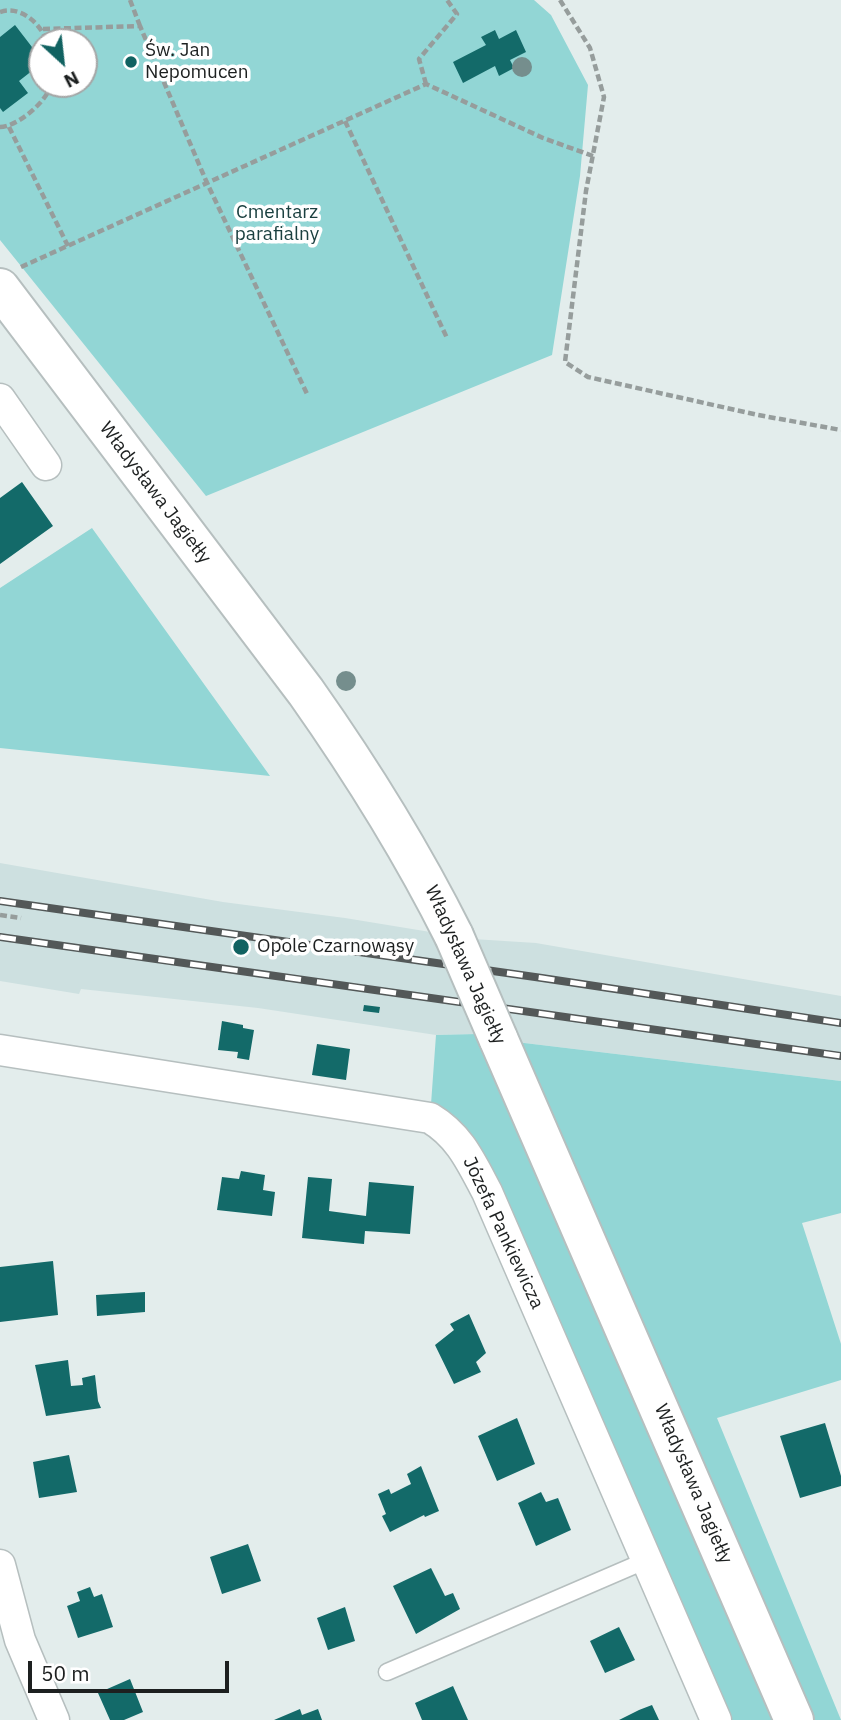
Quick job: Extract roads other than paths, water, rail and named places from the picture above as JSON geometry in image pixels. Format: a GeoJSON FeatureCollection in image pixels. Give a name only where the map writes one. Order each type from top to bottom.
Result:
{"type":"FeatureCollection","features":[{"type":"Feature","properties":{"kind":"street","name":"Władysława Jagiełły"},"geometry":{"type":"LineString","coordinates":[[6,280],[351,756],[424,876],[454,936],[793,1720]]}},
{"type":"Feature","properties":{"kind":"street"},"geometry":{"type":"LineString","coordinates":[[0,399],[47,465]]}},
{"type":"Feature","properties":{"kind":"street","name":"Józefa Pankiewicza"},"geometry":{"type":"LineString","coordinates":[[0,1050],[430,1118],[448,1128],[487,1192],[716,1720]]}},
{"type":"Feature","properties":{"kind":"street"},"geometry":{"type":"LineString","coordinates":[[2,1584],[20,1640],[54,1720]]}},
{"type":"Feature","properties":{"kind":"lane"},"geometry":{"type":"LineString","coordinates":[[387,1672],[647,1560]]}},
{"type":"Feature","properties":{"kind":"railway"},"geometry":{"type":"LineString","coordinates":[[0,901],[841,1023]]}},
{"type":"Feature","properties":{"kind":"railway"},"geometry":{"type":"LineString","coordinates":[[0,937],[841,1056]]}},
{"type":"Feature","properties":{"kind":"place","name":"Św. Jan Nepomucen"},"geometry":{"type":"Point","coordinates":[131,62]}},
{"type":"Feature","properties":{"kind":"place","name":"Opole Czarnowąsy"},"geometry":{"type":"Point","coordinates":[241,947]}},
{"type":"Feature","properties":{"kind":"park label","name":"Cmentarz parafialny"},"geometry":{"type":"Point","coordinates":[277,224]}}]}
